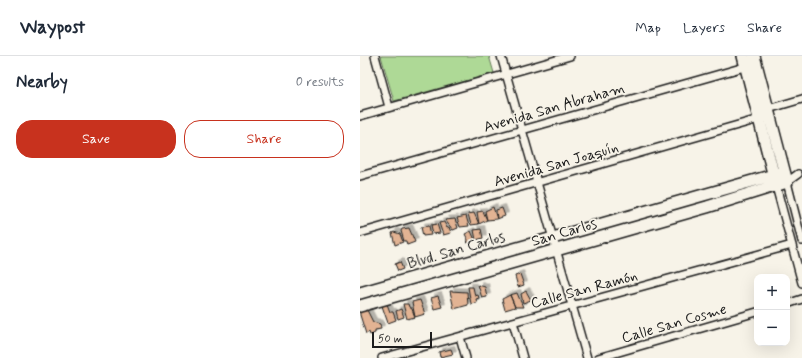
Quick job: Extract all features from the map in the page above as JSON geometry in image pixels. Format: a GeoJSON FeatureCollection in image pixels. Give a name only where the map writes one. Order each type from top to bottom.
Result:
{"type":"FeatureCollection","features":[{"type":"Feature","properties":{"kind":"main road"},"geometry":{"type":"LineString","coordinates":[[750,61],[768,109],[780,179]]}},
{"type":"Feature","properties":{"kind":"main road"},"geometry":{"type":"LineString","coordinates":[[750,61],[759,119],[780,179]]}},
{"type":"Feature","properties":{"kind":"main road","name":"Blvd. San Carlos"},"geometry":{"type":"LineString","coordinates":[[360,293],[676,202],[780,179]]}},
{"type":"Feature","properties":{"kind":"main road","name":"San Carlos"},"geometry":{"type":"LineString","coordinates":[[360,306],[556,250],[780,179]]}},
{"type":"Feature","properties":{"kind":"street"},"geometry":{"type":"LineString","coordinates":[[375,56],[389,107]]}},
{"type":"Feature","properties":{"kind":"street"},"geometry":{"type":"LineString","coordinates":[[501,56],[587,358]]}},
{"type":"Feature","properties":{"kind":"street"},"geometry":{"type":"LineString","coordinates":[[360,116],[570,56]]}},
{"type":"Feature","properties":{"kind":"street","name":"Avenida San Abraham"},"geometry":{"type":"LineString","coordinates":[[360,176],[522,130],[750,61]]}},
{"type":"Feature","properties":{"kind":"street"},"geometry":{"type":"LineString","coordinates":[[768,109],[802,99]]}},
{"type":"Feature","properties":{"kind":"street","name":"Avenida San Joaquín"},"geometry":{"type":"LineString","coordinates":[[360,233],[759,119]]}},
{"type":"Feature","properties":{"kind":"street"},"geometry":{"type":"LineString","coordinates":[[780,179],[800,173]]}},
{"type":"Feature","properties":{"kind":"street"},"geometry":{"type":"LineString","coordinates":[[780,179],[802,240]]}},
{"type":"Feature","properties":{"kind":"street"},"geometry":{"type":"LineString","coordinates":[[780,179],[792,245],[802,283]]}},
{"type":"Feature","properties":{"kind":"street","name":"Calle San Ramón"},"geometry":{"type":"LineString","coordinates":[[382,358],[405,355],[460,337],[792,245]]}},
{"type":"Feature","properties":{"kind":"street"},"geometry":{"type":"LineString","coordinates":[[790,303],[802,300]]}},
{"type":"Feature","properties":{"kind":"street","name":"Calle San Cosme"},"geometry":{"type":"LineString","coordinates":[[598,358],[754,313]]}},
{"type":"Feature","properties":{"kind":"street"},"geometry":{"type":"LineString","coordinates":[[513,322],[523,358]]}},
{"type":"Feature","properties":{"kind":"street"},"geometry":{"type":"LineString","coordinates":[[460,337],[466,358]]}},
{"type":"Feature","properties":{"kind":"green space"},"geometry":{"type":"Polygon","coordinates":[[[381,56],[489,56],[494,73],[394,101],[381,56]]]}},
{"type":"Feature","properties":{"kind":"building"},"geometry":{"type":"Polygon","coordinates":[[[493,207],[497,219],[487,220],[485,211],[493,207]]]}},
{"type":"Feature","properties":{"kind":"building"},"geometry":{"type":"Polygon","coordinates":[[[502,208],[505,216],[497,219],[496,210],[502,208]]]}},
{"type":"Feature","properties":{"kind":"building"},"geometry":{"type":"Polygon","coordinates":[[[483,211],[487,220],[479,224],[477,212],[483,211]]]}},
{"type":"Feature","properties":{"kind":"building"},"geometry":{"type":"Polygon","coordinates":[[[474,213],[479,224],[471,225],[468,214],[474,213]]]}},
{"type":"Feature","properties":{"kind":"building"},"geometry":{"type":"Polygon","coordinates":[[[466,216],[469,226],[460,227],[457,218],[466,216]]]}},
{"type":"Feature","properties":{"kind":"building"},"geometry":{"type":"Polygon","coordinates":[[[455,219],[458,228],[453,230],[445,220],[455,219]]]}},
{"type":"Feature","properties":{"kind":"building"},"geometry":{"type":"Polygon","coordinates":[[[444,222],[447,228],[449,227],[451,233],[443,235],[439,223],[444,222]]]}},
{"type":"Feature","properties":{"kind":"building"},"geometry":{"type":"Polygon","coordinates":[[[437,224],[440,233],[433,234],[431,225],[437,224]]]}},
{"type":"Feature","properties":{"kind":"building"},"geometry":{"type":"Polygon","coordinates":[[[429,226],[431,235],[423,236],[421,227],[429,226]]]}},
{"type":"Feature","properties":{"kind":"building"},"geometry":{"type":"Polygon","coordinates":[[[409,228],[415,242],[407,245],[401,231],[402,229],[409,228]]]}},
{"type":"Feature","properties":{"kind":"building"},"geometry":{"type":"Polygon","coordinates":[[[481,229],[483,238],[476,240],[474,230],[481,229]]]}},
{"type":"Feature","properties":{"kind":"building"},"geometry":{"type":"Polygon","coordinates":[[[471,231],[475,240],[467,243],[468,240],[465,234],[471,231]]]}},
{"type":"Feature","properties":{"kind":"building"},"geometry":{"type":"Polygon","coordinates":[[[394,232],[400,234],[403,242],[395,245],[392,233],[394,232]]]}},
{"type":"Feature","properties":{"kind":"building"},"geometry":{"type":"Polygon","coordinates":[[[400,262],[403,269],[398,271],[395,264],[400,262]]]}},
{"type":"Feature","properties":{"kind":"building"},"geometry":{"type":"Polygon","coordinates":[[[520,274],[524,285],[518,287],[515,276],[520,274]]]}},
{"type":"Feature","properties":{"kind":"building"},"geometry":{"type":"Polygon","coordinates":[[[478,285],[485,287],[487,297],[482,298],[478,285]]]}},
{"type":"Feature","properties":{"kind":"building"},"geometry":{"type":"Polygon","coordinates":[[[468,287],[473,287],[475,296],[478,295],[479,298],[476,299],[477,303],[471,304],[468,287]]]}},
{"type":"Feature","properties":{"kind":"building"},"geometry":{"type":"Polygon","coordinates":[[[450,291],[467,292],[468,305],[454,309],[450,291]]]}},
{"type":"Feature","properties":{"kind":"building"},"geometry":{"type":"Polygon","coordinates":[[[526,291],[531,300],[523,303],[521,294],[526,291]]]}},
{"type":"Feature","properties":{"kind":"building"},"geometry":{"type":"Polygon","coordinates":[[[517,293],[523,307],[515,307],[510,295],[517,293]]]}},
{"type":"Feature","properties":{"kind":"building"},"geometry":{"type":"Polygon","coordinates":[[[510,295],[515,307],[505,310],[502,299],[510,295]]]}},
{"type":"Feature","properties":{"kind":"building"},"geometry":{"type":"Polygon","coordinates":[[[438,296],[442,307],[434,309],[431,298],[438,296]]]}},
{"type":"Feature","properties":{"kind":"building"},"geometry":{"type":"Polygon","coordinates":[[[420,300],[425,314],[415,317],[412,302],[420,300]]]}},
{"type":"Feature","properties":{"kind":"building"},"geometry":{"type":"Polygon","coordinates":[[[387,304],[390,312],[393,312],[396,320],[388,323],[382,306],[387,304]]]}},
{"type":"Feature","properties":{"kind":"building"},"geometry":{"type":"Polygon","coordinates":[[[403,304],[408,304],[415,317],[407,319],[403,304]]]}},
{"type":"Feature","properties":{"kind":"building"},"geometry":{"type":"Polygon","coordinates":[[[401,309],[404,317],[398,319],[396,311],[401,309]]]}},
{"type":"Feature","properties":{"kind":"building"},"geometry":{"type":"Polygon","coordinates":[[[367,310],[373,322],[380,324],[381,329],[375,330],[375,333],[370,335],[369,332],[366,334],[360,315],[360,312],[367,310]]]}},
{"type":"Feature","properties":{"kind":"building"},"geometry":{"type":"Polygon","coordinates":[[[451,349],[453,354],[440,357],[439,352],[451,349]]]}}]}
